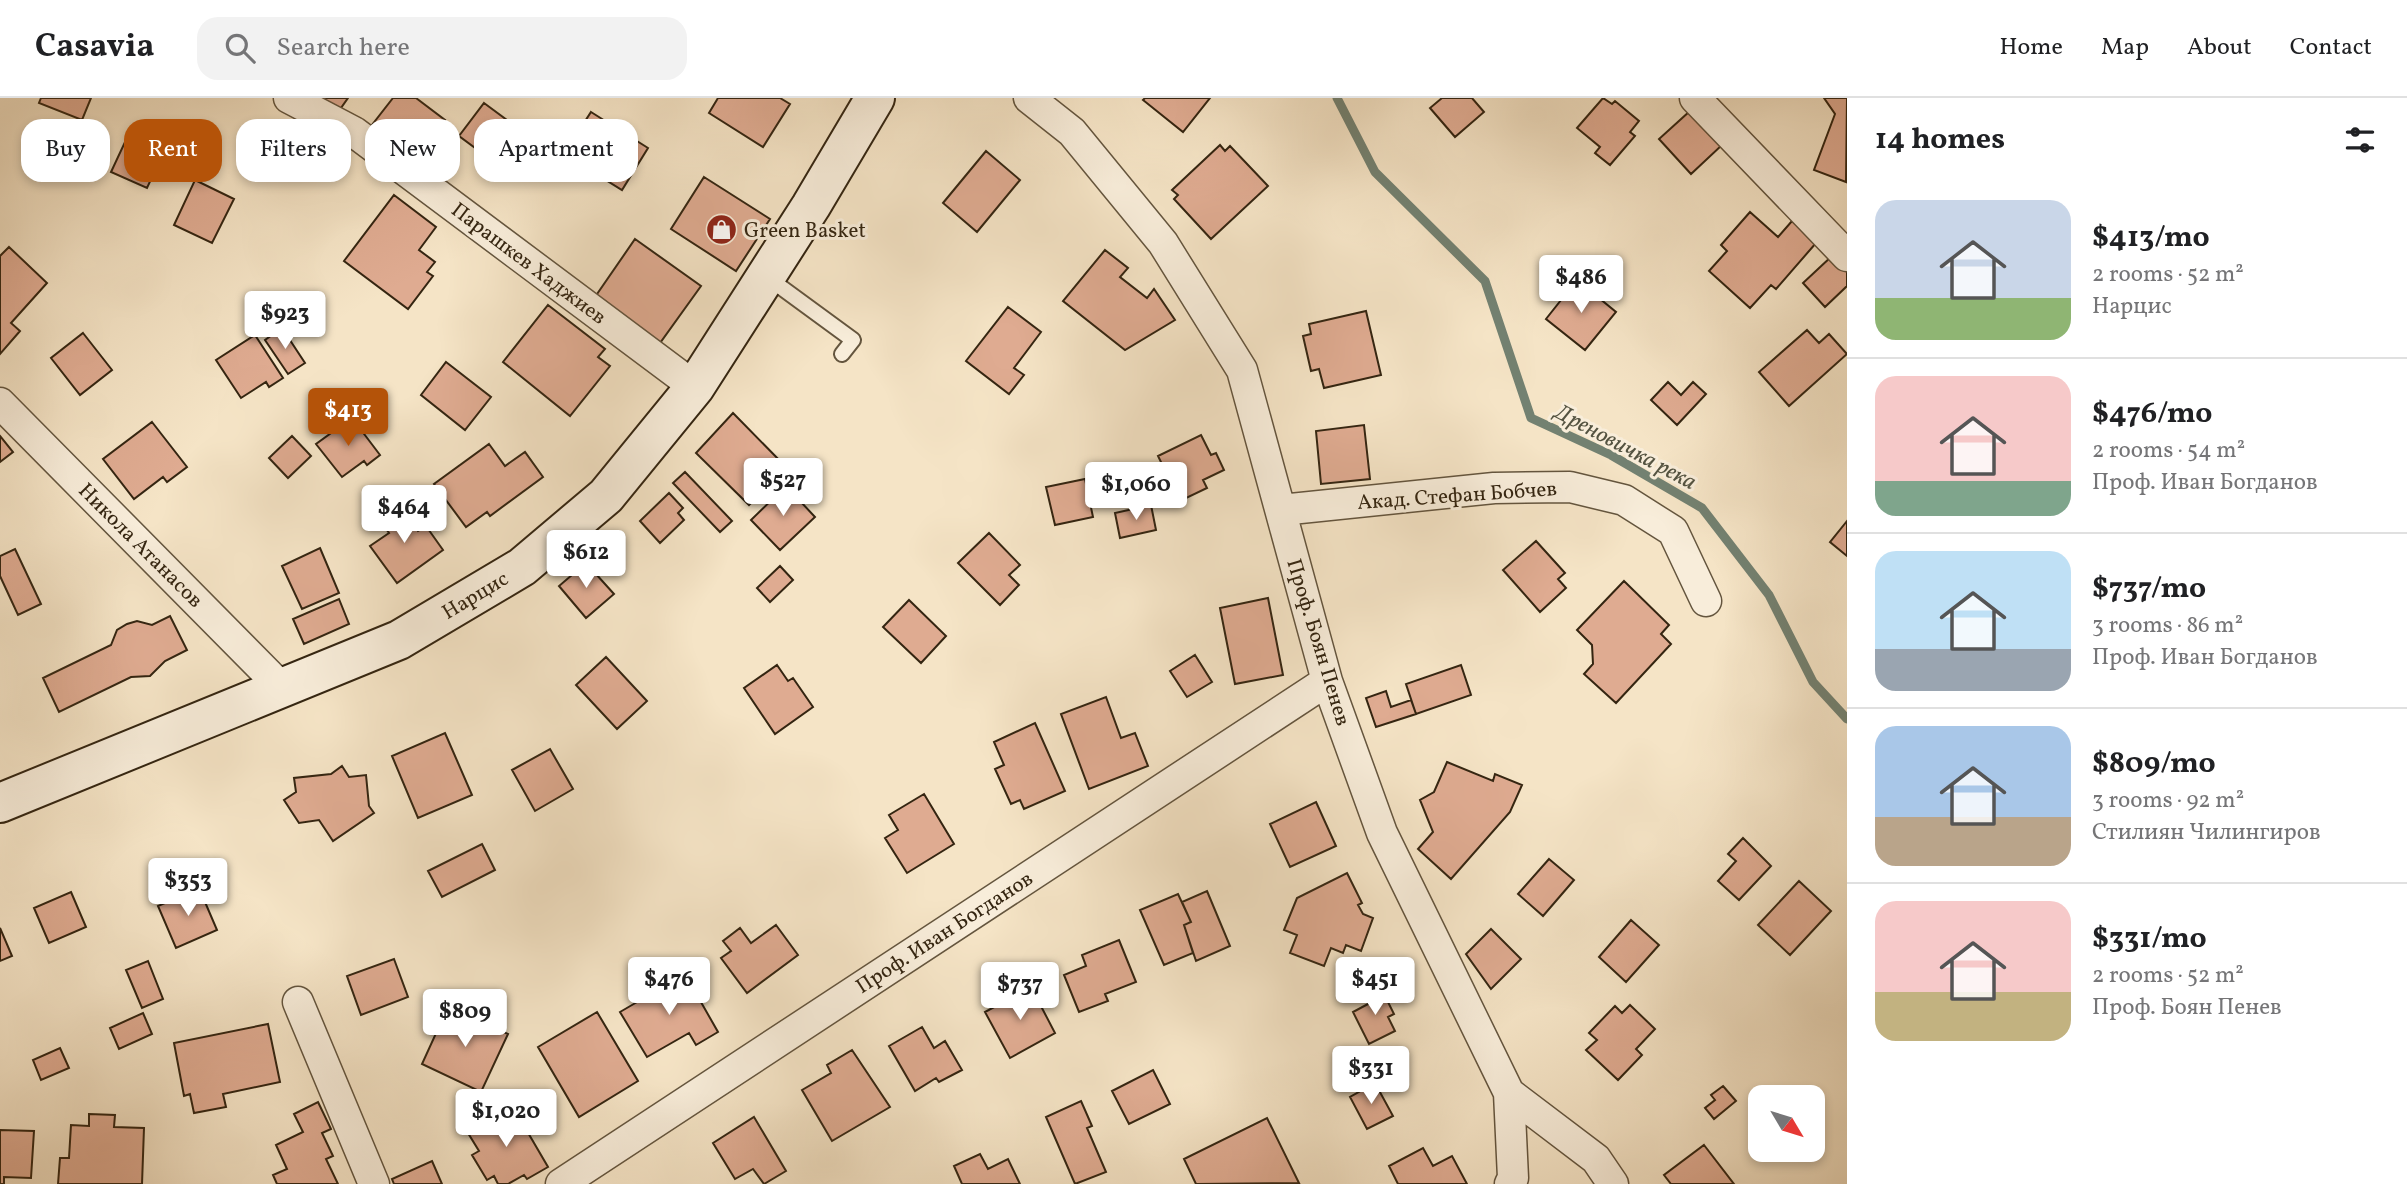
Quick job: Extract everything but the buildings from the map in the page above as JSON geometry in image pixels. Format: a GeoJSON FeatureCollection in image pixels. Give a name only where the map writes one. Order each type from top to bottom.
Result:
{"type":"FeatureCollection","features":[{"type":"Feature","properties":{"kind":"main road","name":"Нарцис"},"geometry":{"type":"LineString","coordinates":[[0,803],[399,640],[522,567],[606,496],[695,387],[875,98]]}},
{"type":"Feature","properties":{"kind":"street","name":"Парашкев Хаджиев"},"geometry":{"type":"LineString","coordinates":[[289,98],[354,132],[695,387]]}},
{"type":"Feature","properties":{"kind":"street","name":"Проф. Боян Пенев"},"geometry":{"type":"LineString","coordinates":[[1029,98],[1072,132],[1163,243],[1242,370],[1326,681],[1382,833],[1509,1093],[1596,1159],[1614,1184]]}},
{"type":"Feature","properties":{"kind":"street"},"geometry":{"type":"LineString","coordinates":[[1695,98],[1847,256]]}},
{"type":"Feature","properties":{"kind":"street","name":"Никола Атанасов"},"geometry":{"type":"LineString","coordinates":[[0,403],[282,688]]}},
{"type":"Feature","properties":{"kind":"street","name":"Акад. Стефан Бобчев"},"geometry":{"type":"LineString","coordinates":[[1281,510],[1493,488],[1570,487],[1624,500],[1673,531],[1706,601]]}},
{"type":"Feature","properties":{"kind":"street","name":"Проф. Иван Богданов"},"geometry":{"type":"LineString","coordinates":[[561,1184],[1326,681]]}},
{"type":"Feature","properties":{"kind":"street"},"geometry":{"type":"LineString","coordinates":[[298,1002],[374,1184]]}},
{"type":"Feature","properties":{"kind":"street"},"geometry":{"type":"LineString","coordinates":[[1509,1093],[1513,1178],[1510,1184]]}},
{"type":"Feature","properties":{"kind":"lane"},"geometry":{"type":"LineString","coordinates":[[766,276],[853,340],[842,354]]}},
{"type":"Feature","properties":{"kind":"waterway","name":"Дреновичка река"},"geometry":{"type":"LineString","coordinates":[[1337,98],[1375,172],[1485,281],[1531,418],[1611,455],[1702,508],[1769,595],[1813,682],[1847,719]]}},
{"type":"Feature","properties":{"kind":"place","name":"Green Basket"},"geometry":{"type":"Point","coordinates":[721,230]}}]}
